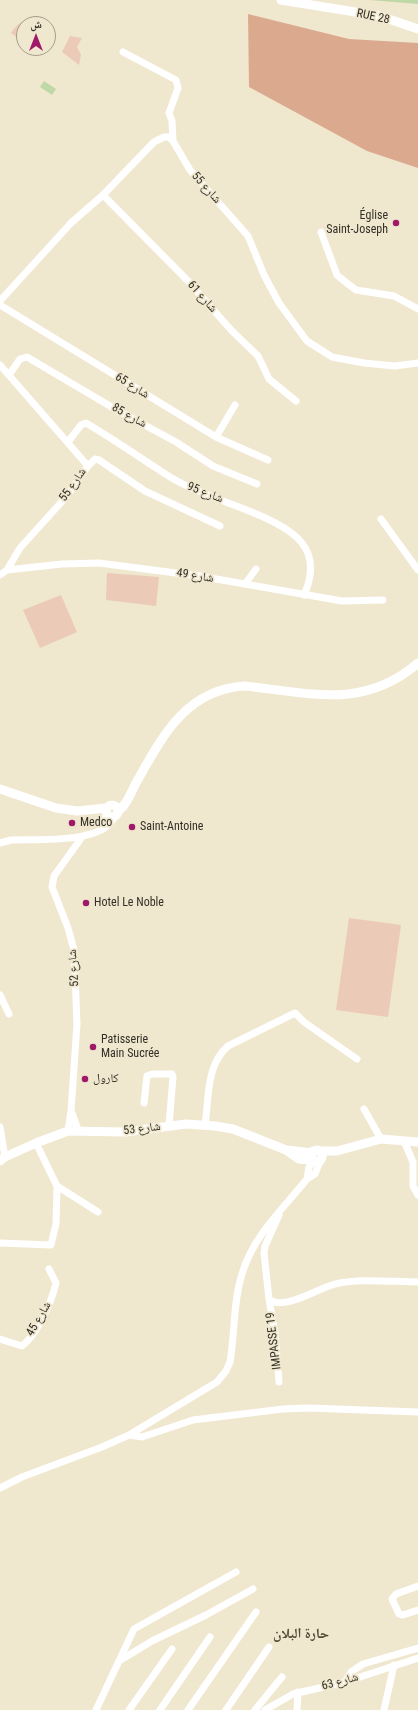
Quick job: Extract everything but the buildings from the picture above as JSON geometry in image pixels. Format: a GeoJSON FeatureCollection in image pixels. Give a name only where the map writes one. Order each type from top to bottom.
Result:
{"type":"FeatureCollection","features":[{"type":"Feature","properties":{"kind":"street","name":"RUE 28"},"geometry":{"type":"LineString","coordinates":[[281,0],[380,16],[418,28]]}},
{"type":"Feature","properties":{"kind":"street"},"geometry":{"type":"LineString","coordinates":[[123,52],[176,80],[178,88],[169,113],[172,121],[173,141]]}},
{"type":"Feature","properties":{"kind":"street"},"geometry":{"type":"LineString","coordinates":[[0,301],[71,223],[103,195],[154,142],[164,137],[169,137],[173,141]]}},
{"type":"Feature","properties":{"kind":"street","name":"شارع 55"},"geometry":{"type":"LineString","coordinates":[[173,141],[190,170],[248,236],[264,275],[279,303],[307,341],[332,357],[358,362],[395,366],[418,363]]}},
{"type":"Feature","properties":{"kind":"street","name":"شارع 61"},"geometry":{"type":"LineString","coordinates":[[103,195],[189,282],[231,330],[258,356],[269,379],[296,401]]}},
{"type":"Feature","properties":{"kind":"street"},"geometry":{"type":"LineString","coordinates":[[321,232],[337,275],[348,284],[356,290],[394,296],[418,309]]}},
{"type":"Feature","properties":{"kind":"street","name":"شارع 65"},"geometry":{"type":"LineString","coordinates":[[0,305],[216,437],[268,460]]}},
{"type":"Feature","properties":{"kind":"street","name":"شارع 85"},"geometry":{"type":"LineString","coordinates":[[9,375],[20,359],[27,357],[115,409],[176,442],[213,466],[257,484]]}},
{"type":"Feature","properties":{"kind":"street","name":"شارع 55"},"geometry":{"type":"LineString","coordinates":[[0,365],[88,466],[66,497],[20,548],[7,570]]}},
{"type":"Feature","properties":{"kind":"street"},"geometry":{"type":"LineString","coordinates":[[216,437],[235,405]]}},
{"type":"Feature","properties":{"kind":"street","name":"شارع 95"},"geometry":{"type":"LineString","coordinates":[[68,442],[81,425],[86,423],[181,483],[281,524],[297,536],[305,546],[309,556],[311,568],[310,578],[304,595]]}},
{"type":"Feature","properties":{"kind":"street"},"geometry":{"type":"LineString","coordinates":[[88,466],[95,460],[99,460],[145,491],[220,526]]}},
{"type":"Feature","properties":{"kind":"street"},"geometry":{"type":"LineString","coordinates":[[381,520],[418,570]]}},
{"type":"Feature","properties":{"kind":"street","name":"شارع 49"},"geometry":{"type":"LineString","coordinates":[[7,570],[62,564],[98,563],[199,576],[342,601],[383,600]]}},
{"type":"Feature","properties":{"kind":"street"},"geometry":{"type":"LineString","coordinates":[[245,584],[256,569]]}},
{"type":"Feature","properties":{"kind":"street"},"geometry":{"type":"LineString","coordinates":[[0,575],[7,570]]}},
{"type":"Feature","properties":{"kind":"street"},"geometry":{"type":"LineString","coordinates":[[0,788],[56,808],[88,810],[100,815],[111,812],[123,808],[127,798],[168,729],[179,716],[206,697],[232,687],[245,686],[335,695],[366,692],[396,680],[418,663]]}},
{"type":"Feature","properties":{"kind":"street"},"geometry":{"type":"LineString","coordinates":[[0,843],[11,840],[82,838],[103,828],[103,823],[111,812]]}},
{"type":"Feature","properties":{"kind":"street","name":"شارع 52"},"geometry":{"type":"LineString","coordinates":[[73,1131],[71,1111],[77,1024],[74,950],[68,928],[52,887],[54,876],[82,838]]}},
{"type":"Feature","properties":{"kind":"street"},"geometry":{"type":"LineString","coordinates":[[0,995],[9,1014]]}},
{"type":"Feature","properties":{"kind":"street"},"geometry":{"type":"LineString","coordinates":[[205,1125],[211,1074],[220,1053],[234,1043],[295,1013],[304,1022],[357,1059]]}},
{"type":"Feature","properties":{"kind":"street"},"geometry":{"type":"LineString","coordinates":[[144,1103],[147,1076],[152,1074],[172,1074],[170,1125]]}},
{"type":"Feature","properties":{"kind":"street"},"geometry":{"type":"LineString","coordinates":[[364,1109],[381,1139]]}},
{"type":"Feature","properties":{"kind":"street","name":"شارع 53"},"geometry":{"type":"LineString","coordinates":[[2,1159],[36,1143],[73,1131],[125,1132],[170,1125],[205,1125],[233,1129],[286,1150],[315,1159]]}},
{"type":"Feature","properties":{"kind":"street"},"geometry":{"type":"LineString","coordinates":[[0,1127],[2,1159]]}},
{"type":"Feature","properties":{"kind":"street","name":"شارع 53"},"geometry":{"type":"LineString","coordinates":[[286,1150],[299,1159],[315,1159],[337,1150],[381,1139],[418,1142]]}},
{"type":"Feature","properties":{"kind":"street"},"geometry":{"type":"LineString","coordinates":[[404,1141],[413,1162],[413,1186],[418,1195]]}},
{"type":"Feature","properties":{"kind":"street"},"geometry":{"type":"LineString","coordinates":[[0,1243],[51,1245],[56,1224],[57,1186],[36,1143]]}},
{"type":"Feature","properties":{"kind":"street"},"geometry":{"type":"LineString","coordinates":[[0,1488],[22,1477],[102,1447],[129,1435],[211,1386],[226,1371],[230,1362],[233,1344],[241,1275],[254,1245],[307,1179],[315,1159]]}},
{"type":"Feature","properties":{"kind":"street"},"geometry":{"type":"LineString","coordinates":[[307,1179],[315,1174],[315,1159]]}},
{"type":"Feature","properties":{"kind":"street"},"geometry":{"type":"LineString","coordinates":[[57,1186],[98,1212]]}},
{"type":"Feature","properties":{"kind":"street","name":"IMPASSE 19"},"geometry":{"type":"LineString","coordinates":[[279,1382],[275,1334],[269,1300],[264,1253],[265,1246],[281,1211]]}},
{"type":"Feature","properties":{"kind":"street","name":"شارع 45"},"geometry":{"type":"LineString","coordinates":[[0,1339],[22,1346],[36,1328],[48,1306],[56,1283],[49,1269]]}},
{"type":"Feature","properties":{"kind":"street"},"geometry":{"type":"LineString","coordinates":[[269,1300],[276,1304],[284,1304],[344,1282],[418,1282]]}},
{"type":"Feature","properties":{"kind":"street"},"geometry":{"type":"LineString","coordinates":[[129,1435],[142,1436],[151,1434],[193,1420],[283,1409],[314,1408],[418,1412]]}},
{"type":"Feature","properties":{"kind":"street"},"geometry":{"type":"LineString","coordinates":[[96,1710],[130,1637],[138,1626],[236,1572]]}},
{"type":"Feature","properties":{"kind":"street"},"geometry":{"type":"LineString","coordinates":[[418,1586],[396,1594],[392,1599],[399,1614],[402,1615],[418,1610]]}},
{"type":"Feature","properties":{"kind":"street"},"geometry":{"type":"LineString","coordinates":[[119,1662],[152,1641],[206,1615],[253,1589]]}},
{"type":"Feature","properties":{"kind":"street"},"geometry":{"type":"LineString","coordinates":[[188,1710],[256,1612]]}},
{"type":"Feature","properties":{"kind":"street"},"geometry":{"type":"LineString","coordinates":[[160,1710],[210,1637]]}},
{"type":"Feature","properties":{"kind":"street"},"geometry":{"type":"LineString","coordinates":[[226,1710],[268,1648]]}},
{"type":"Feature","properties":{"kind":"street"},"geometry":{"type":"LineString","coordinates":[[345,1682],[351,1672],[363,1664],[418,1648]]}},
{"type":"Feature","properties":{"kind":"street"},"geometry":{"type":"LineString","coordinates":[[129,1710],[172,1649]]}},
{"type":"Feature","properties":{"kind":"street","name":"شارع 63"},"geometry":{"type":"LineString","coordinates":[[265,1710],[288,1696],[298,1692],[345,1682],[418,1658]]}},
{"type":"Feature","properties":{"kind":"street"},"geometry":{"type":"LineString","coordinates":[[384,1710],[394,1666]]}},
{"type":"Feature","properties":{"kind":"street"},"geometry":{"type":"LineString","coordinates":[[255,1710],[282,1676]]}},
{"type":"Feature","properties":{"kind":"street"},"geometry":{"type":"LineString","coordinates":[[297,1710],[298,1692]]}},
{"type":"Feature","properties":{"kind":"shaded area"},"geometry":{"type":"Polygon","coordinates":[[[369,0],[418,0],[418,4],[369,0]]]}},
{"type":"Feature","properties":{"kind":"shaded area"},"geometry":{"type":"Polygon","coordinates":[[[248,14],[349,39],[418,43],[418,168],[367,151],[249,87],[248,14]]]}},
{"type":"Feature","properties":{"kind":"shaded area"},"geometry":{"type":"Polygon","coordinates":[[[16,26],[16,37],[11,33],[16,26]]]}},
{"type":"Feature","properties":{"kind":"shaded area"},"geometry":{"type":"Polygon","coordinates":[[[70,36],[82,38],[77,47],[81,55],[79,65],[62,52],[70,36]]]}},
{"type":"Feature","properties":{"kind":"shaded area"},"geometry":{"type":"Polygon","coordinates":[[[44,81],[56,89],[52,95],[40,87],[44,81]]]}},
{"type":"Feature","properties":{"kind":"shaded area"},"geometry":{"type":"Polygon","coordinates":[[[107,573],[159,577],[156,606],[106,600],[107,573]]]}},
{"type":"Feature","properties":{"kind":"shaded area"},"geometry":{"type":"Polygon","coordinates":[[[61,595],[77,632],[40,648],[23,610],[61,595]]]}},
{"type":"Feature","properties":{"kind":"shaded area"},"geometry":{"type":"Polygon","coordinates":[[[349,918],[401,925],[388,1017],[336,1010],[349,918]]]}},
{"type":"Feature","properties":{"kind":"place","name":"Église Saint-Joseph"},"geometry":{"type":"Point","coordinates":[396,223]}},
{"type":"Feature","properties":{"kind":"place","name":"Medco"},"geometry":{"type":"Point","coordinates":[72,823]}},
{"type":"Feature","properties":{"kind":"place","name":"Saint-Antoine"},"geometry":{"type":"Point","coordinates":[132,827]}},
{"type":"Feature","properties":{"kind":"place","name":"Hotel Le Noble"},"geometry":{"type":"Point","coordinates":[86,903]}},
{"type":"Feature","properties":{"kind":"place","name":"Patisserie Main Sucrée"},"geometry":{"type":"Point","coordinates":[93,1047]}},
{"type":"Feature","properties":{"kind":"place","name":"كارول"},"geometry":{"type":"Point","coordinates":[85,1079]}},
{"type":"Feature","properties":{"kind":"district","name":"حارة البلان"},"geometry":{"type":"Point","coordinates":[301,1634]}}]}
